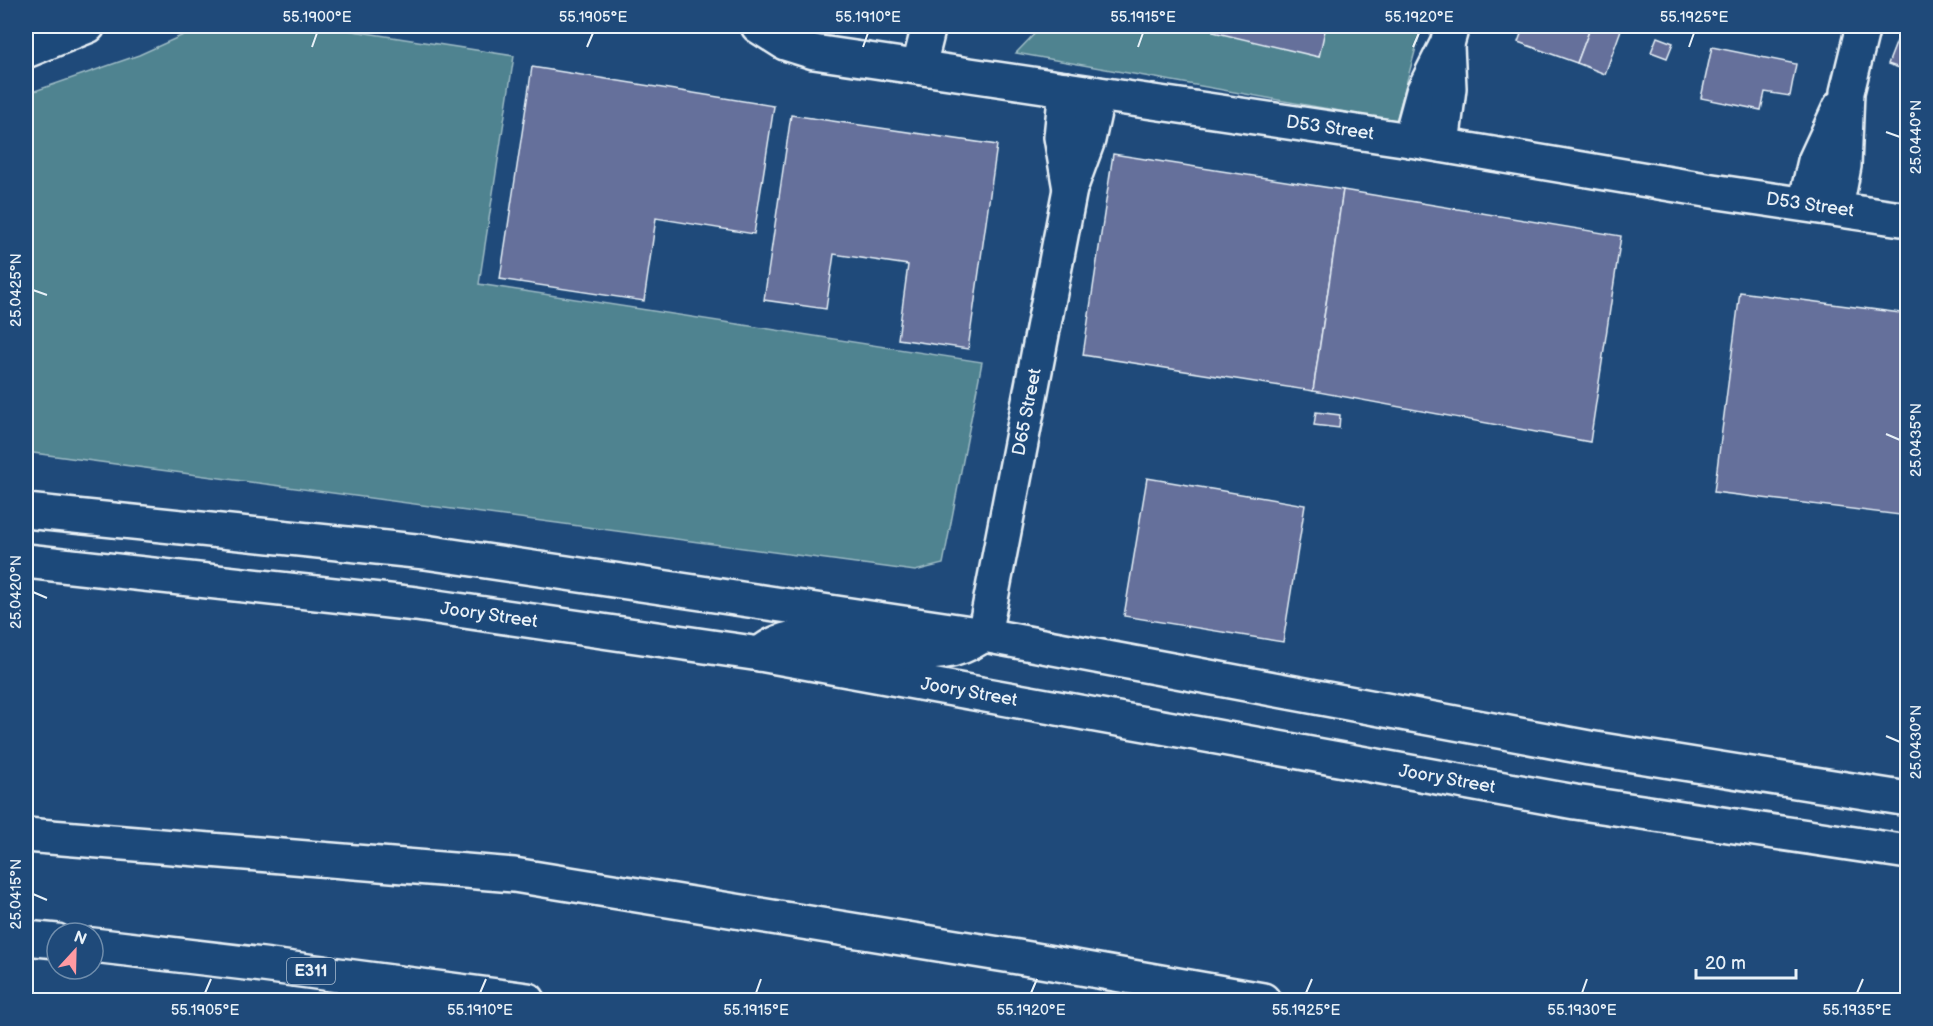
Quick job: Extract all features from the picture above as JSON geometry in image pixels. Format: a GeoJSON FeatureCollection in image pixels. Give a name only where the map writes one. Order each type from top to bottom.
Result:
{"type":"FeatureCollection","features":[{"type":"Feature","properties":{"kind":"main road"},"geometry":{"type":"LineString","coordinates":[[26,51],[88,26]]}},
{"type":"Feature","properties":{"kind":"main road","name":"D53 Street"},"geometry":{"type":"LineString","coordinates":[[758,26],[785,44],[799,49],[1410,140],[1712,191],[1908,220]]}},
{"type":"Feature","properties":{"kind":"main road"},"geometry":{"type":"LineString","coordinates":[[919,66],[929,26]]}},
{"type":"Feature","properties":{"kind":"main road"},"geometry":{"type":"LineString","coordinates":[[1821,206],[1844,166],[1847,92],[1863,26]]}},
{"type":"Feature","properties":{"kind":"main road"},"geometry":{"type":"LineString","coordinates":[[1410,140],[1424,92],[1449,35]]}},
{"type":"Feature","properties":{"kind":"main road"},"geometry":{"type":"LineString","coordinates":[[1442,145],[1449,88],[1449,35]]}},
{"type":"Feature","properties":{"kind":"main road","name":"D65 Street"},"geometry":{"type":"LineString","coordinates":[[984,635],[1070,189],[1088,140],[1082,92]]}},
{"type":"Feature","properties":{"kind":"main road"},"geometry":{"type":"LineString","coordinates":[[26,511],[425,552],[984,635],[1589,748],[1908,799]]}},
{"type":"Feature","properties":{"kind":"main road","name":"Joory Street"},"geometry":{"type":"LineString","coordinates":[[26,561],[405,603],[760,654],[1575,802],[1908,852]]}},
{"type":"Feature","properties":{"kind":"main road"},"geometry":{"type":"LineString","coordinates":[[760,654],[771,645],[796,636],[925,653],[956,649],[984,635]]}},
{"type":"Feature","properties":{"kind":"main road"},"geometry":{"type":"LineString","coordinates":[[26,835],[514,875],[1024,958],[1263,1000]]}},
{"type":"Feature","properties":{"kind":"main road"},"geometry":{"type":"LineString","coordinates":[[26,938],[45,940]]}},
{"type":"Feature","properties":{"kind":"main road","name":"E311"},"geometry":{"type":"LineString","coordinates":[[105,946],[528,1000]]}},
{"type":"Feature","properties":{"kind":"green space"},"geometry":{"type":"Polygon","coordinates":[[[203,26],[321,26],[514,56],[479,284],[982,362],[943,564],[915,571],[26,452],[26,94],[139,55],[203,26]]]}},
{"type":"Feature","properties":{"kind":"green space"},"geometry":{"type":"Polygon","coordinates":[[[1042,26],[1422,26],[1396,121],[1016,53],[1042,26]]]}},
{"type":"Feature","properties":{"kind":"building"},"geometry":{"type":"Polygon","coordinates":[[[1214,26],[1326,26],[1319,57],[1213,32],[1214,26]]]}},
{"type":"Feature","properties":{"kind":"building"},"geometry":{"type":"Polygon","coordinates":[[[1524,26],[1591,26],[1577,63],[1518,42],[1524,26]]]}},
{"type":"Feature","properties":{"kind":"building"},"geometry":{"type":"Polygon","coordinates":[[[1591,26],[1622,27],[1605,74],[1577,63],[1591,26]]]}},
{"type":"Feature","properties":{"kind":"building"},"geometry":{"type":"Polygon","coordinates":[[[1657,37],[1673,43],[1667,58],[1651,52],[1657,37]]]}},
{"type":"Feature","properties":{"kind":"building"},"geometry":{"type":"Polygon","coordinates":[[[1897,41],[1908,45],[1908,71],[1888,64],[1897,41]]]}},
{"type":"Feature","properties":{"kind":"building"},"geometry":{"type":"Polygon","coordinates":[[[1712,47],[1796,64],[1790,96],[1765,92],[1761,110],[1701,98],[1712,47]]]}},
{"type":"Feature","properties":{"kind":"building"},"geometry":{"type":"Polygon","coordinates":[[[532,67],[774,106],[754,234],[656,218],[644,301],[500,279],[532,67]]]}},
{"type":"Feature","properties":{"kind":"building"},"geometry":{"type":"Polygon","coordinates":[[[791,115],[997,145],[968,349],[898,339],[908,265],[834,254],[826,309],[764,300],[791,115]]]}},
{"type":"Feature","properties":{"kind":"building"},"geometry":{"type":"Polygon","coordinates":[[[1113,154],[1343,190],[1313,391],[1083,355],[1113,154]]]}},
{"type":"Feature","properties":{"kind":"building"},"geometry":{"type":"Polygon","coordinates":[[[1343,190],[1621,236],[1590,442],[1313,391],[1343,190]]]}},
{"type":"Feature","properties":{"kind":"building"},"geometry":{"type":"Polygon","coordinates":[[[1740,292],[1908,314],[1908,516],[1714,492],[1740,292]]]}},
{"type":"Feature","properties":{"kind":"building"},"geometry":{"type":"Polygon","coordinates":[[[1316,412],[1340,415],[1339,428],[1314,425],[1316,412]]]}},
{"type":"Feature","properties":{"kind":"building"},"geometry":{"type":"Polygon","coordinates":[[[1147,478],[1305,505],[1283,642],[1124,616],[1147,478]]]}}]}
